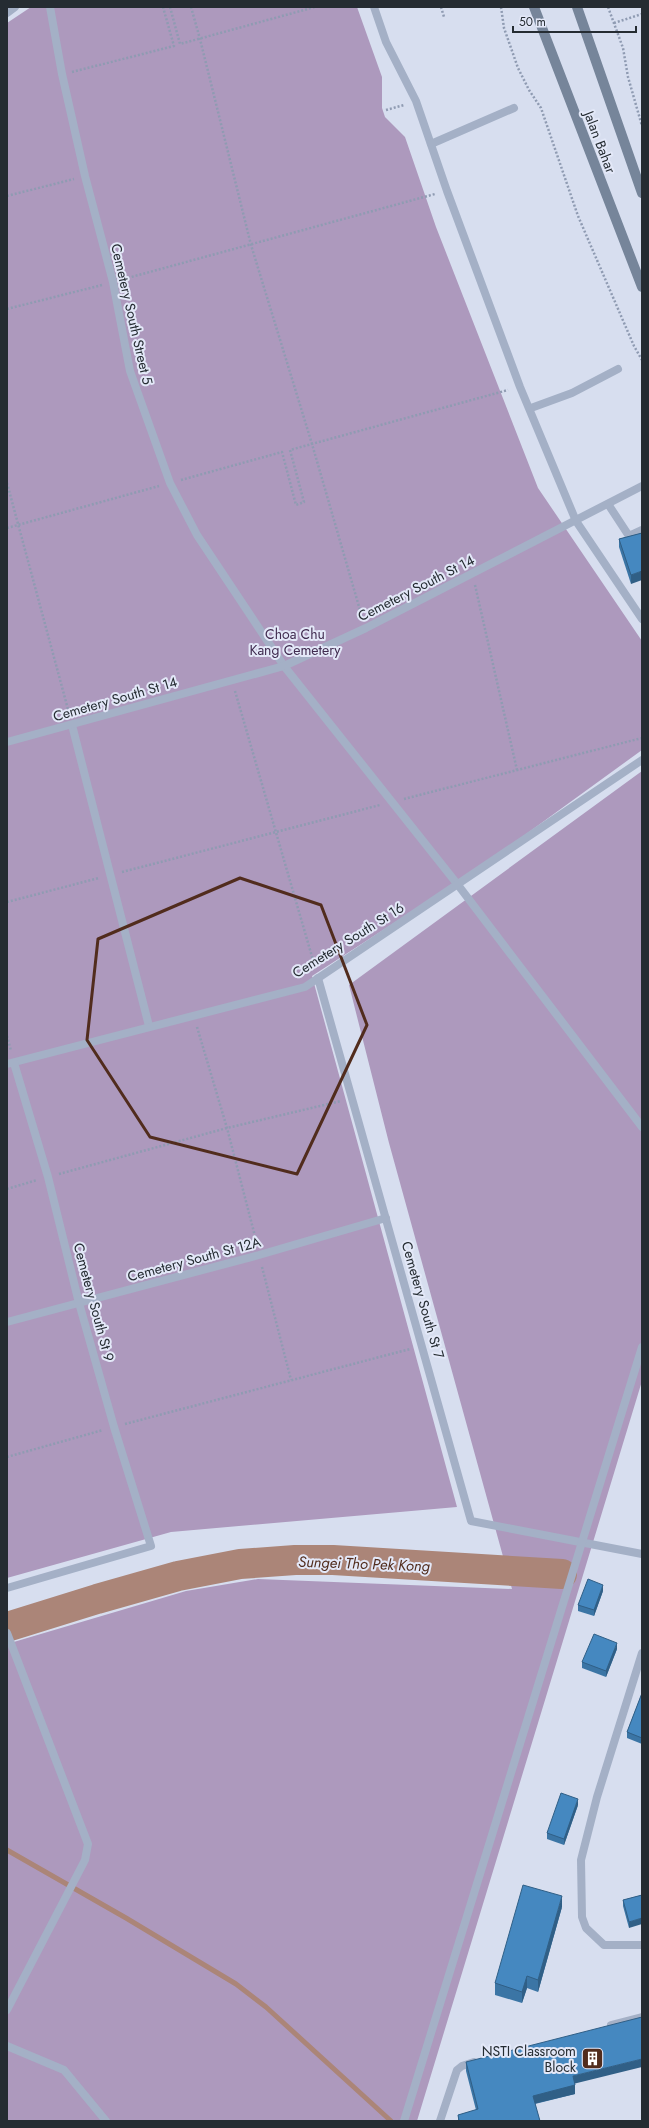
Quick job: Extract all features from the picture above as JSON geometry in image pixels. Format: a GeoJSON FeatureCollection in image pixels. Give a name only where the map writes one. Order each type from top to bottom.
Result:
{"type":"FeatureCollection","features":[{"type":"Feature","properties":{"kind":"main road","name":"Jalan Bahar"},"geometry":{"type":"LineString","coordinates":[[534,7],[642,287]]}},
{"type":"Feature","properties":{"kind":"main road","name":"Jalan Bahar"},"geometry":{"type":"LineString","coordinates":[[577,7],[642,194]]}},
{"type":"Feature","properties":{"kind":"lane"},"geometry":{"type":"LineString","coordinates":[[7,12],[15,7]]}},
{"type":"Feature","properties":{"kind":"lane","name":"Cemetery South Street 5"},"geometry":{"type":"LineString","coordinates":[[50,7],[62,74],[85,176],[112,282],[130,371],[170,483],[197,535],[213,562],[284,666],[458,886],[642,1127]]}},
{"type":"Feature","properties":{"kind":"lane"},"geometry":{"type":"LineString","coordinates":[[374,7],[386,42],[416,101],[447,191],[520,387],[531,408],[576,521],[642,618]]}},
{"type":"Feature","properties":{"kind":"lane"},"geometry":{"type":"LineString","coordinates":[[431,144],[514,108]]}},
{"type":"Feature","properties":{"kind":"lane"},"geometry":{"type":"LineString","coordinates":[[531,408],[572,392],[618,369]]}},
{"type":"Feature","properties":{"kind":"lane","name":"Cemetery South St 14"},"geometry":{"type":"LineString","coordinates":[[7,742],[72,725],[231,679],[284,666],[366,628],[642,486]]}},
{"type":"Feature","properties":{"kind":"lane"},"geometry":{"type":"LineString","coordinates":[[608,504],[629,536],[642,530]]}},
{"type":"Feature","properties":{"kind":"lane"},"geometry":{"type":"LineString","coordinates":[[72,725],[149,1026]]}},
{"type":"Feature","properties":{"kind":"lane","name":"Cemetery South St 16"},"geometry":{"type":"LineString","coordinates":[[10,1064],[149,1026],[305,987],[458,886],[642,760]]}},
{"type":"Feature","properties":{"kind":"lane","name":"Cemetery South St 7"},"geometry":{"type":"LineString","coordinates":[[318,978],[471,1521],[582,1541]]}},
{"type":"Feature","properties":{"kind":"lane","name":"Cemetery South St 9"},"geometry":{"type":"LineString","coordinates":[[7,1588],[151,1546],[114,1427],[79,1303],[48,1177],[10,1064]]}},
{"type":"Feature","properties":{"kind":"lane","name":"Cemetery South St 12A"},"geometry":{"type":"LineString","coordinates":[[7,1322],[259,1255],[386,1218]]}},
{"type":"Feature","properties":{"kind":"lane"},"geometry":{"type":"LineString","coordinates":[[404,2121],[642,1347]]}},
{"type":"Feature","properties":{"kind":"lane"},"geometry":{"type":"LineString","coordinates":[[582,1541],[642,1554]]}},
{"type":"Feature","properties":{"kind":"lane"},"geometry":{"type":"LineString","coordinates":[[7,1634],[88,1844],[85,1860],[7,2010]]}},
{"type":"Feature","properties":{"kind":"lane"},"geometry":{"type":"LineString","coordinates":[[642,1653],[597,1797],[581,1860],[582,1917],[586,1928],[604,1945],[642,1944]]}},
{"type":"Feature","properties":{"kind":"lane"},"geometry":{"type":"LineString","coordinates":[[604,2027],[642,2016]]}},
{"type":"Feature","properties":{"kind":"lane"},"geometry":{"type":"LineString","coordinates":[[7,2046],[64,2070],[106,2121]]}},
{"type":"Feature","properties":{"kind":"lane"},"geometry":{"type":"LineString","coordinates":[[440,2121],[457,2070],[468,2063],[484,2059]]}},
{"type":"Feature","properties":{"kind":"path"},"geometry":{"type":"LineString","coordinates":[[62,74],[174,46],[163,7]]}},
{"type":"Feature","properties":{"kind":"path"},"geometry":{"type":"LineString","coordinates":[[170,7],[180,44],[315,7]]}},
{"type":"Feature","properties":{"kind":"path"},"geometry":{"type":"LineString","coordinates":[[191,7],[251,245],[366,628]]}},
{"type":"Feature","properties":{"kind":"path"},"geometry":{"type":"LineString","coordinates":[[441,7],[444,17]]}},
{"type":"Feature","properties":{"kind":"path"},"geometry":{"type":"LineString","coordinates":[[501,7],[504,28],[518,68],[529,90],[541,108],[578,216],[634,346],[642,360]]}},
{"type":"Feature","properties":{"kind":"path"},"geometry":{"type":"LineString","coordinates":[[608,7],[623,48],[635,108],[642,126]]}},
{"type":"Feature","properties":{"kind":"path"},"geometry":{"type":"LineString","coordinates":[[614,23],[642,14]]}},
{"type":"Feature","properties":{"kind":"path"},"geometry":{"type":"LineString","coordinates":[[386,110],[400,106]]}},
{"type":"Feature","properties":{"kind":"path"},"geometry":{"type":"LineString","coordinates":[[7,196],[85,176]]}},
{"type":"Feature","properties":{"kind":"path"},"geometry":{"type":"LineString","coordinates":[[7,309],[251,245],[447,191]]}},
{"type":"Feature","properties":{"kind":"path"},"geometry":{"type":"LineString","coordinates":[[7,528],[282,452],[296,505],[304,502],[290,450],[520,387]]}},
{"type":"Feature","properties":{"kind":"path"},"geometry":{"type":"LineString","coordinates":[[7,483],[72,725]]}},
{"type":"Feature","properties":{"kind":"path"},"geometry":{"type":"LineString","coordinates":[[473,573],[517,770]]}},
{"type":"Feature","properties":{"kind":"path"},"geometry":{"type":"LineString","coordinates":[[231,679],[318,978]]}},
{"type":"Feature","properties":{"kind":"path"},"geometry":{"type":"LineString","coordinates":[[7,902],[642,738]]}},
{"type":"Feature","properties":{"kind":"path"},"geometry":{"type":"LineString","coordinates":[[194,1015],[227,1128],[291,1380]]}},
{"type":"Feature","properties":{"kind":"path"},"geometry":{"type":"LineString","coordinates":[[7,1189],[227,1128],[353,1098]]}},
{"type":"Feature","properties":{"kind":"path"},"geometry":{"type":"LineString","coordinates":[[7,1457],[114,1427],[422,1346]]}},
{"type":"Feature","properties":{"kind":"highlighted area"},"geometry":{"type":"Polygon","coordinates":[[[240,878],[321,905],[367,1025],[297,1174],[150,1137],[87,1040],[98,939],[240,878]]]}},
{"type":"Feature","properties":{"kind":"green space","name":"Choa Chu Kang Cemetery"},"geometry":{"type":"Polygon","coordinates":[[[31,7],[357,7],[382,77],[382,108],[385,117],[405,137],[436,227],[538,488],[642,641],[642,750],[482,866],[312,976],[457,1507],[171,1532],[7,1578],[7,23],[31,7]]]}},
{"type":"Feature","properties":{"kind":"green space"},"geometry":{"type":"Polygon","coordinates":[[[642,771],[642,1381],[417,2121],[7,2121],[7,1644],[186,1591],[258,1579],[512,1589],[389,1143],[349,985],[642,771]]]}},
{"type":"Feature","properties":{"kind":"building"},"geometry":{"type":"Polygon","coordinates":[[[642,533],[642,571],[631,575],[619,539],[642,533]]]}},
{"type":"Feature","properties":{"kind":"building"},"geometry":{"type":"Polygon","coordinates":[[[588,1579],[603,1585],[594,1610],[578,1605],[588,1579]]]}},
{"type":"Feature","properties":{"kind":"building"},"geometry":{"type":"Polygon","coordinates":[[[594,1634],[617,1643],[606,1671],[582,1662],[594,1634]]]}},
{"type":"Feature","properties":{"kind":"building"},"geometry":{"type":"Polygon","coordinates":[[[642,1693],[642,1738],[627,1732],[642,1693]]]}},
{"type":"Feature","properties":{"kind":"building"},"geometry":{"type":"Polygon","coordinates":[[[561,1793],[578,1799],[564,1839],[547,1833],[561,1793]]]}},
{"type":"Feature","properties":{"kind":"building"},"geometry":{"type":"Polygon","coordinates":[[[523,1885],[562,1896],[538,1980],[527,1976],[522,1992],[495,1983],[523,1885]]]}},
{"type":"Feature","properties":{"kind":"building"},"geometry":{"type":"Polygon","coordinates":[[[642,1895],[642,1918],[629,1922],[623,1900],[642,1895]]]}},
{"type":"Feature","properties":{"kind":"building"},"geometry":{"type":"Polygon","coordinates":[[[642,2017],[642,2059],[573,2076],[575,2085],[533,2096],[540,2121],[459,2121],[458,2115],[478,2109],[466,2062],[642,2017]]]}},
{"type":"Feature","properties":{"kind":"waterway","name":"Sungei Tho Pek Kong"},"geometry":{"type":"LineString","coordinates":[[7,1627],[178,1576],[240,1564],[295,1560],[333,1560],[562,1574]]}},
{"type":"Feature","properties":{"kind":"waterway"},"geometry":{"type":"LineString","coordinates":[[7,1850],[126,1918],[236,1984],[266,2007],[391,2121]]}},
{"type":"Feature","properties":{"kind":"place","name":"NSTI Classroom Block"},"geometry":{"type":"Point","coordinates":[592,2059]}}]}
